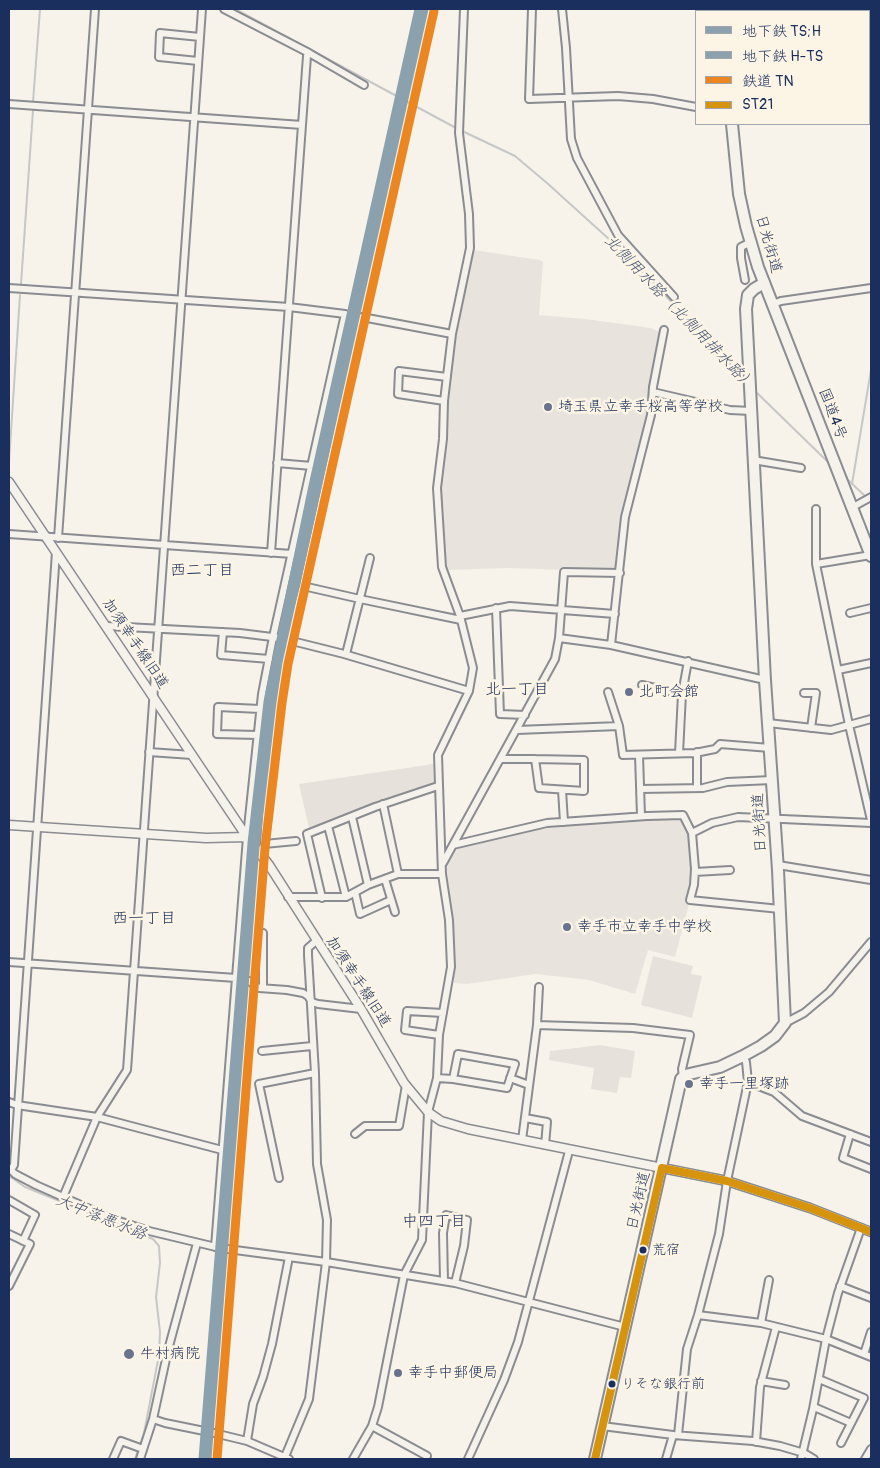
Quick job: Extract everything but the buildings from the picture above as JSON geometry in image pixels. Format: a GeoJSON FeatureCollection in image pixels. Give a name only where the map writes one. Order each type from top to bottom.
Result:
{"type":"FeatureCollection","features":[{"type":"Feature","properties":{"kind":"main road","name":"日光街道"},"geometry":{"type":"LineString","coordinates":[[732,125],[739,194],[764,284],[750,293],[747,301],[749,377],[765,680],[778,865],[785,1023]]}},
{"type":"Feature","properties":{"kind":"main road","name":"国道4号"},"geometry":{"type":"LineString","coordinates":[[764,284],[871,556]]}},
{"type":"Feature","properties":{"kind":"main road"},"geometry":{"type":"LineString","coordinates":[[683,1077],[720,1066],[743,1056],[774,1036],[785,1023]]}},
{"type":"Feature","properties":{"kind":"main road","name":"日光街道"},"geometry":{"type":"LineString","coordinates":[[595,1459],[662,1168],[673,1112],[683,1077]]}},
{"type":"Feature","properties":{"kind":"street"},"geometry":{"type":"LineString","coordinates":[[58,538],[95,9]]}},
{"type":"Feature","properties":{"kind":"street"},"geometry":{"type":"LineString","coordinates":[[63,1197],[97,1116],[127,1070],[202,9]]}},
{"type":"Feature","properties":{"kind":"street"},"geometry":{"type":"LineString","coordinates":[[224,9],[364,85]]}},
{"type":"Feature","properties":{"kind":"street"},"geometry":{"type":"LineString","coordinates":[[352,1459],[372,1426],[378,1407],[404,1275],[422,1240],[428,1112],[437,1078],[439,1035],[450,966],[449,920],[442,874],[438,755],[469,691],[473,668],[461,618],[442,567],[436,488],[443,438],[444,401],[452,334],[470,248],[469,214],[459,129],[464,9]]}},
{"type":"Feature","properties":{"kind":"street"},"geometry":{"type":"LineString","coordinates":[[532,9],[529,98],[618,96],[653,98],[695,107]]}},
{"type":"Feature","properties":{"kind":"street"},"geometry":{"type":"LineString","coordinates":[[562,9],[572,139],[577,158],[618,236],[674,297]]}},
{"type":"Feature","properties":{"kind":"street"},"geometry":{"type":"LineString","coordinates":[[198,61],[159,58],[160,34],[200,37]]}},
{"type":"Feature","properties":{"kind":"street"},"geometry":{"type":"LineString","coordinates":[[271,553],[308,53]]}},
{"type":"Feature","properties":{"kind":"street"},"geometry":{"type":"LineString","coordinates":[[9,104],[302,125]]}},
{"type":"Feature","properties":{"kind":"street"},"geometry":{"type":"LineString","coordinates":[[745,280],[742,269],[741,247],[751,242]]}},
{"type":"Feature","properties":{"kind":"street"},"geometry":{"type":"LineString","coordinates":[[9,288],[289,307],[345,314],[273,637],[260,709],[247,837],[215,1247]]}},
{"type":"Feature","properties":{"kind":"street"},"geometry":{"type":"LineString","coordinates":[[773,304],[781,301],[871,288]]}},
{"type":"Feature","properties":{"kind":"street"},"geometry":{"type":"LineString","coordinates":[[261,854],[264,844],[268,785],[277,711],[289,640],[303,586],[362,317],[452,334]]}},
{"type":"Feature","properties":{"kind":"street"},"geometry":{"type":"LineString","coordinates":[[611,645],[625,517],[651,416],[653,387],[664,330]]}},
{"type":"Feature","properties":{"kind":"street"},"geometry":{"type":"LineString","coordinates":[[444,401],[398,394],[400,371],[447,377]]}},
{"type":"Feature","properties":{"kind":"street"},"geometry":{"type":"LineString","coordinates":[[653,392],[730,410],[751,411]]}},
{"type":"Feature","properties":{"kind":"street"},"geometry":{"type":"LineString","coordinates":[[753,460],[801,468]]}},
{"type":"Feature","properties":{"kind":"street"},"geometry":{"type":"LineString","coordinates":[[277,463],[312,466]]}},
{"type":"Feature","properties":{"kind":"street","name":"加須幸手線旧道"},"geometry":{"type":"LineString","coordinates":[[9,482],[247,837],[261,854],[361,1009],[406,1085],[428,1112],[441,1121],[468,1129],[569,1151],[727,1181],[810,1208],[871,1232]]}},
{"type":"Feature","properties":{"kind":"street"},"geometry":{"type":"LineString","coordinates":[[9,499],[17,495]]}},
{"type":"Feature","properties":{"kind":"street"},"geometry":{"type":"LineString","coordinates":[[853,507],[871,497]]}},
{"type":"Feature","properties":{"kind":"street"},"geometry":{"type":"LineString","coordinates":[[692,833],[712,823],[738,817],[871,822],[816,564],[816,509]]}},
{"type":"Feature","properties":{"kind":"street"},"geometry":{"type":"LineString","coordinates":[[9,534],[292,554]]}},
{"type":"Feature","properties":{"kind":"street"},"geometry":{"type":"LineString","coordinates":[[56,552],[14,1165],[10,1169],[36,1186],[110,1218],[149,1231],[215,1247],[326,1262],[455,1283],[624,1327]]}},
{"type":"Feature","properties":{"kind":"street"},"geometry":{"type":"LineString","coordinates":[[816,564],[871,556]]}},
{"type":"Feature","properties":{"kind":"street"},"geometry":{"type":"LineString","coordinates":[[346,654],[370,558]]}},
{"type":"Feature","properties":{"kind":"street"},"geometry":{"type":"LineString","coordinates":[[443,864],[555,659],[559,638],[564,572],[620,573]]}},
{"type":"Feature","properties":{"kind":"street"},"geometry":{"type":"LineString","coordinates":[[303,586],[461,618],[510,606],[615,614]]}},
{"type":"Feature","properties":{"kind":"street"},"geometry":{"type":"LineString","coordinates":[[496,608],[500,714],[525,715]]}},
{"type":"Feature","properties":{"kind":"street"},"geometry":{"type":"LineString","coordinates":[[850,613],[871,608]]}},
{"type":"Feature","properties":{"kind":"street"},"geometry":{"type":"LineString","coordinates":[[106,626],[223,632],[273,637],[346,654],[469,691]]}},
{"type":"Feature","properties":{"kind":"street"},"geometry":{"type":"LineString","coordinates":[[223,632],[221,655],[269,659]]}},
{"type":"Feature","properties":{"kind":"street"},"geometry":{"type":"LineString","coordinates":[[559,638],[611,645],[765,680]]}},
{"type":"Feature","properties":{"kind":"street"},"geometry":{"type":"LineString","coordinates":[[679,753],[682,694],[688,662]]}},
{"type":"Feature","properties":{"kind":"street"},"geometry":{"type":"LineString","coordinates":[[838,670],[871,663]]}},
{"type":"Feature","properties":{"kind":"street"},"geometry":{"type":"LineString","coordinates":[[642,685],[682,694]]}},
{"type":"Feature","properties":{"kind":"street"},"geometry":{"type":"LineString","coordinates":[[608,692],[619,726],[622,755],[697,752],[715,749],[720,744],[770,748]]}},
{"type":"Feature","properties":{"kind":"street"},"geometry":{"type":"LineString","coordinates":[[804,693],[816,693],[811,728]]}},
{"type":"Feature","properties":{"kind":"street"},"geometry":{"type":"LineString","coordinates":[[257,736],[217,734],[218,707],[260,709]]}},
{"type":"Feature","properties":{"kind":"street"},"geometry":{"type":"LineString","coordinates":[[768,723],[831,730],[871,719]]}},
{"type":"Feature","properties":{"kind":"street"},"geometry":{"type":"LineString","coordinates":[[517,730],[619,726]]}},
{"type":"Feature","properties":{"kind":"street"},"geometry":{"type":"LineString","coordinates":[[149,752],[192,754]]}},
{"type":"Feature","properties":{"kind":"street"},"geometry":{"type":"LineString","coordinates":[[697,752],[697,788]]}},
{"type":"Feature","properties":{"kind":"street"},"geometry":{"type":"LineString","coordinates":[[640,755],[641,816]]}},
{"type":"Feature","properties":{"kind":"street"},"geometry":{"type":"LineString","coordinates":[[502,759],[535,759],[584,760],[584,792],[539,788],[535,759]]}},
{"type":"Feature","properties":{"kind":"street"},"geometry":{"type":"LineString","coordinates":[[641,789],[697,788],[727,782],[772,780]]}},
{"type":"Feature","properties":{"kind":"street"},"geometry":{"type":"LineString","coordinates":[[322,898],[308,834],[383,804],[438,786]]}},
{"type":"Feature","properties":{"kind":"street"},"geometry":{"type":"LineString","coordinates":[[562,790],[564,822]]}},
{"type":"Feature","properties":{"kind":"street"},"geometry":{"type":"LineString","coordinates":[[383,804],[398,874]]}},
{"type":"Feature","properties":{"kind":"street"},"geometry":{"type":"LineString","coordinates":[[452,845],[548,823],[683,815],[692,833],[695,872],[690,900],[780,909]]}},
{"type":"Feature","properties":{"kind":"street"},"geometry":{"type":"LineString","coordinates":[[352,817],[368,884]]}},
{"type":"Feature","properties":{"kind":"street"},"geometry":{"type":"LineString","coordinates":[[9,825],[206,838],[247,837]]}},
{"type":"Feature","properties":{"kind":"street"},"geometry":{"type":"LineString","coordinates":[[328,826],[346,897]]}},
{"type":"Feature","properties":{"kind":"street"},"geometry":{"type":"LineString","coordinates":[[264,844],[296,842]]}},
{"type":"Feature","properties":{"kind":"street"},"geometry":{"type":"LineString","coordinates":[[778,865],[871,880]]}},
{"type":"Feature","properties":{"kind":"street"},"geometry":{"type":"LineString","coordinates":[[695,872],[730,870]]}},
{"type":"Feature","properties":{"kind":"street"},"geometry":{"type":"LineString","coordinates":[[288,897],[346,897],[368,884],[398,874],[442,874]]}},
{"type":"Feature","properties":{"kind":"street"},"geometry":{"type":"LineString","coordinates":[[385,879],[395,912]]}},
{"type":"Feature","properties":{"kind":"street"},"geometry":{"type":"LineString","coordinates":[[355,892],[360,914],[391,900]]}},
{"type":"Feature","properties":{"kind":"street"},"geometry":{"type":"LineString","coordinates":[[263,933],[263,988]]}},
{"type":"Feature","properties":{"kind":"street"},"geometry":{"type":"LineString","coordinates":[[154,1419],[247,1441],[286,1458],[309,1399],[326,1262],[327,1220],[317,1164],[315,1073],[308,948],[316,941]]}},
{"type":"Feature","properties":{"kind":"street"},"geometry":{"type":"LineString","coordinates":[[785,1023],[804,1013],[829,992],[871,942]]}},
{"type":"Feature","properties":{"kind":"street"},"geometry":{"type":"LineString","coordinates":[[9,962],[236,978]]}},
{"type":"Feature","properties":{"kind":"street"},"geometry":{"type":"LineString","coordinates":[[249,981],[258,988],[296,991],[308,996],[312,1002],[318,1004],[361,1009]]}},
{"type":"Feature","properties":{"kind":"street"},"geometry":{"type":"LineString","coordinates":[[522,1140],[539,987]]}},
{"type":"Feature","properties":{"kind":"street"},"geometry":{"type":"LineString","coordinates":[[439,1035],[405,1030],[407,1010],[443,1013]]}},
{"type":"Feature","properties":{"kind":"street"},"geometry":{"type":"LineString","coordinates":[[536,1024],[633,1028],[690,1035],[682,1069],[683,1077]]}},
{"type":"Feature","properties":{"kind":"street"},"geometry":{"type":"LineString","coordinates":[[262,1051],[312,1046]]}},
{"type":"Feature","properties":{"kind":"street"},"geometry":{"type":"LineString","coordinates":[[437,1078],[507,1088],[515,1064],[458,1054],[453,1079]]}},
{"type":"Feature","properties":{"kind":"street"},"geometry":{"type":"LineString","coordinates":[[666,1459],[676,1435],[687,1350],[719,1234],[727,1181],[748,1082],[746,1062],[743,1056]]}},
{"type":"Feature","properties":{"kind":"street"},"geometry":{"type":"LineString","coordinates":[[280,1178],[258,1084],[315,1073]]}},
{"type":"Feature","properties":{"kind":"street"},"geometry":{"type":"LineString","coordinates":[[510,1078],[529,1085]]}},
{"type":"Feature","properties":{"kind":"street"},"geometry":{"type":"LineString","coordinates":[[748,1082],[774,1092],[802,1116],[871,1142]]}},
{"type":"Feature","properties":{"kind":"street"},"geometry":{"type":"LineString","coordinates":[[355,1134],[365,1126],[399,1126],[406,1085]]}},
{"type":"Feature","properties":{"kind":"street"},"geometry":{"type":"LineString","coordinates":[[9,1102],[17,1105],[97,1116],[222,1150]]}},
{"type":"Feature","properties":{"kind":"street"},"geometry":{"type":"LineString","coordinates":[[525,1118],[547,1122],[545,1145]]}},
{"type":"Feature","properties":{"kind":"street"},"geometry":{"type":"LineString","coordinates":[[850,1134],[843,1158],[871,1168]]}},
{"type":"Feature","properties":{"kind":"street"},"geometry":{"type":"LineString","coordinates":[[468,1459],[504,1380],[518,1342],[530,1303],[569,1151]]}},
{"type":"Feature","properties":{"kind":"street"},"geometry":{"type":"LineString","coordinates":[[9,1200],[35,1215],[23,1241]]}},
{"type":"Feature","properties":{"kind":"street"},"geometry":{"type":"LineString","coordinates":[[444,1281],[443,1233],[446,1216],[467,1220],[464,1246],[455,1283]]}},
{"type":"Feature","properties":{"kind":"street"},"geometry":{"type":"LineString","coordinates":[[803,1456],[826,1339],[840,1286],[862,1228]]}},
{"type":"Feature","properties":{"kind":"street"},"geometry":{"type":"LineString","coordinates":[[9,1234],[30,1244],[9,1286]]}},
{"type":"Feature","properties":{"kind":"street"},"geometry":{"type":"LineString","coordinates":[[140,1459],[154,1419],[168,1350],[197,1243]]}},
{"type":"Feature","properties":{"kind":"street"},"geometry":{"type":"LineString","coordinates":[[247,1441],[253,1404],[272,1344],[289,1257]]}},
{"type":"Feature","properties":{"kind":"street"},"geometry":{"type":"LineString","coordinates":[[761,1323],[770,1280]]}},
{"type":"Feature","properties":{"kind":"street"},"geometry":{"type":"LineString","coordinates":[[840,1286],[871,1298]]}},
{"type":"Feature","properties":{"kind":"street"},"geometry":{"type":"LineString","coordinates":[[698,1315],[761,1323],[826,1339],[871,1357]]}},
{"type":"Feature","properties":{"kind":"street"},"geometry":{"type":"LineString","coordinates":[[756,1442],[761,1381],[776,1327]]}},
{"type":"Feature","properties":{"kind":"street"},"geometry":{"type":"LineString","coordinates":[[864,1354],[871,1332]]}},
{"type":"Feature","properties":{"kind":"street"},"geometry":{"type":"LineString","coordinates":[[819,1379],[864,1398],[841,1443]]}},
{"type":"Feature","properties":{"kind":"street"},"geometry":{"type":"LineString","coordinates":[[761,1381],[785,1385]]}},
{"type":"Feature","properties":{"kind":"street"},"geometry":{"type":"LineString","coordinates":[[814,1407],[851,1423]]}},
{"type":"Feature","properties":{"kind":"street"},"geometry":{"type":"LineString","coordinates":[[372,1426],[427,1456]]}},
{"type":"Feature","properties":{"kind":"street"},"geometry":{"type":"LineString","coordinates":[[602,1426],[756,1442],[814,1459]]}},
{"type":"Feature","properties":{"kind":"street"},"geometry":{"type":"LineString","coordinates":[[113,1459],[121,1441],[143,1449]]}},
{"type":"Feature","properties":{"kind":"street"},"geometry":{"type":"LineString","coordinates":[[865,1459],[871,1449]]}},
{"type":"Feature","properties":{"kind":"shaded area","name":"埼玉県立幸手桜高等学校"},"geometry":{"type":"Polygon","coordinates":[[[473,250],[543,262],[539,315],[651,328],[659,332],[648,393],[650,395],[648,412],[623,515],[619,539],[618,569],[616,572],[510,568],[446,570],[444,565],[440,495],[441,472],[455,337],[473,250]]]}},
{"type":"Feature","properties":{"kind":"shaded area"},"geometry":{"type":"Polygon","coordinates":[[[433,764],[434,783],[309,828],[299,784],[433,764]]]}},
{"type":"Feature","properties":{"kind":"shaded area","name":"幸手市立幸手中学校"},"geometry":{"type":"Polygon","coordinates":[[[658,818],[681,819],[688,833],[691,881],[686,898],[689,904],[675,957],[648,950],[635,994],[589,980],[536,974],[467,984],[454,983],[454,959],[446,866],[454,849],[540,829],[658,818]]]}},
{"type":"Feature","properties":{"kind":"shaded area"},"geometry":{"type":"Polygon","coordinates":[[[653,956],[693,966],[691,974],[702,976],[692,1018],[641,1005],[653,956]]]}},
{"type":"Feature","properties":{"kind":"shaded area"},"geometry":{"type":"Polygon","coordinates":[[[600,1045],[635,1051],[631,1078],[620,1077],[617,1093],[591,1089],[594,1068],[549,1060],[550,1051],[600,1045]]]}},
{"type":"Feature","properties":{"kind":"waterway"},"geometry":{"type":"LineString","coordinates":[[33,102],[40,9]]}},
{"type":"Feature","properties":{"kind":"waterway","name":"北側用水路（北側用排水路）"},"geometry":{"type":"LineString","coordinates":[[235,9],[456,128]]}},
{"type":"Feature","properties":{"kind":"waterway"},"geometry":{"type":"LineString","coordinates":[[21,284],[33,110]]}},
{"type":"Feature","properties":{"kind":"waterway","name":"北側用水路（北側用排水路）"},"geometry":{"type":"LineString","coordinates":[[460,130],[515,156],[547,183],[631,259],[746,381]]}},
{"type":"Feature","properties":{"kind":"waterway"},"geometry":{"type":"LineString","coordinates":[[9,462],[20,295]]}},
{"type":"Feature","properties":{"kind":"waterway"},"geometry":{"type":"LineString","coordinates":[[852,484],[871,370]]}},
{"type":"Feature","properties":{"kind":"waterway","name":"北側用水路（北側用排水路）"},"geometry":{"type":"LineString","coordinates":[[754,390],[829,463]]}},
{"type":"Feature","properties":{"kind":"waterway"},"geometry":{"type":"LineString","coordinates":[[846,478],[866,497]]}},
{"type":"Feature","properties":{"kind":"waterway","name":"大中落悪水路"},"geometry":{"type":"LineString","coordinates":[[9,1176],[25,1187],[153,1239],[159,1246],[160,1263],[156,1297],[160,1332],[159,1355],[144,1433],[135,1459]]}},
{"type":"Feature","properties":{"kind":"metro line","name":"H-TS"},"geometry":{"type":"LineString","coordinates":[[203,1459],[252,843],[268,702],[313,486],[419,9]]}},
{"type":"Feature","properties":{"kind":"metro line","name":"TS;H"},"geometry":{"type":"LineString","coordinates":[[207,1459],[255,847],[272,702],[278,662],[424,9]]}},
{"type":"Feature","properties":{"kind":"rail line","name":"TN"},"geometry":{"type":"LineString","coordinates":[[217,1459],[265,848],[282,703],[288,664],[434,11]]}},
{"type":"Feature","properties":{"kind":"transit line","name":"ST21"},"geometry":{"type":"LineString","coordinates":[[662,1168],[727,1181],[810,1208],[871,1232]]}},
{"type":"Feature","properties":{"kind":"transit line","name":"ST21"},"geometry":{"type":"LineString","coordinates":[[595,1459],[662,1168]]}},
{"type":"Feature","properties":{"kind":"place","name":"埼玉県立幸手桜高等学校"},"geometry":{"type":"Point","coordinates":[548,407]}},
{"type":"Feature","properties":{"kind":"place","name":"北町会館"},"geometry":{"type":"Point","coordinates":[629,692]}},
{"type":"Feature","properties":{"kind":"place","name":"幸手市立幸手中学校"},"geometry":{"type":"Point","coordinates":[567,927]}},
{"type":"Feature","properties":{"kind":"place","name":"幸手一里塚跡"},"geometry":{"type":"Point","coordinates":[689,1084]}},
{"type":"Feature","properties":{"kind":"place","name":"荒宿"},"geometry":{"type":"Point","coordinates":[643,1250]}},
{"type":"Feature","properties":{"kind":"place","name":"牛村病院"},"geometry":{"type":"Point","coordinates":[129,1354]}},
{"type":"Feature","properties":{"kind":"place","name":"幸手中郵便局"},"geometry":{"type":"Point","coordinates":[398,1373]}},
{"type":"Feature","properties":{"kind":"place","name":"りそな銀行前"},"geometry":{"type":"Point","coordinates":[612,1384]}},
{"type":"Feature","properties":{"kind":"district","name":"西二丁目"},"geometry":{"type":"Point","coordinates":[202,571]}},
{"type":"Feature","properties":{"kind":"district","name":"北一丁目"},"geometry":{"type":"Point","coordinates":[517,690]}},
{"type":"Feature","properties":{"kind":"district","name":"西一丁目"},"geometry":{"type":"Point","coordinates":[144,919]}},
{"type":"Feature","properties":{"kind":"district","name":"中四丁目"},"geometry":{"type":"Point","coordinates":[434,1222]}}]}
